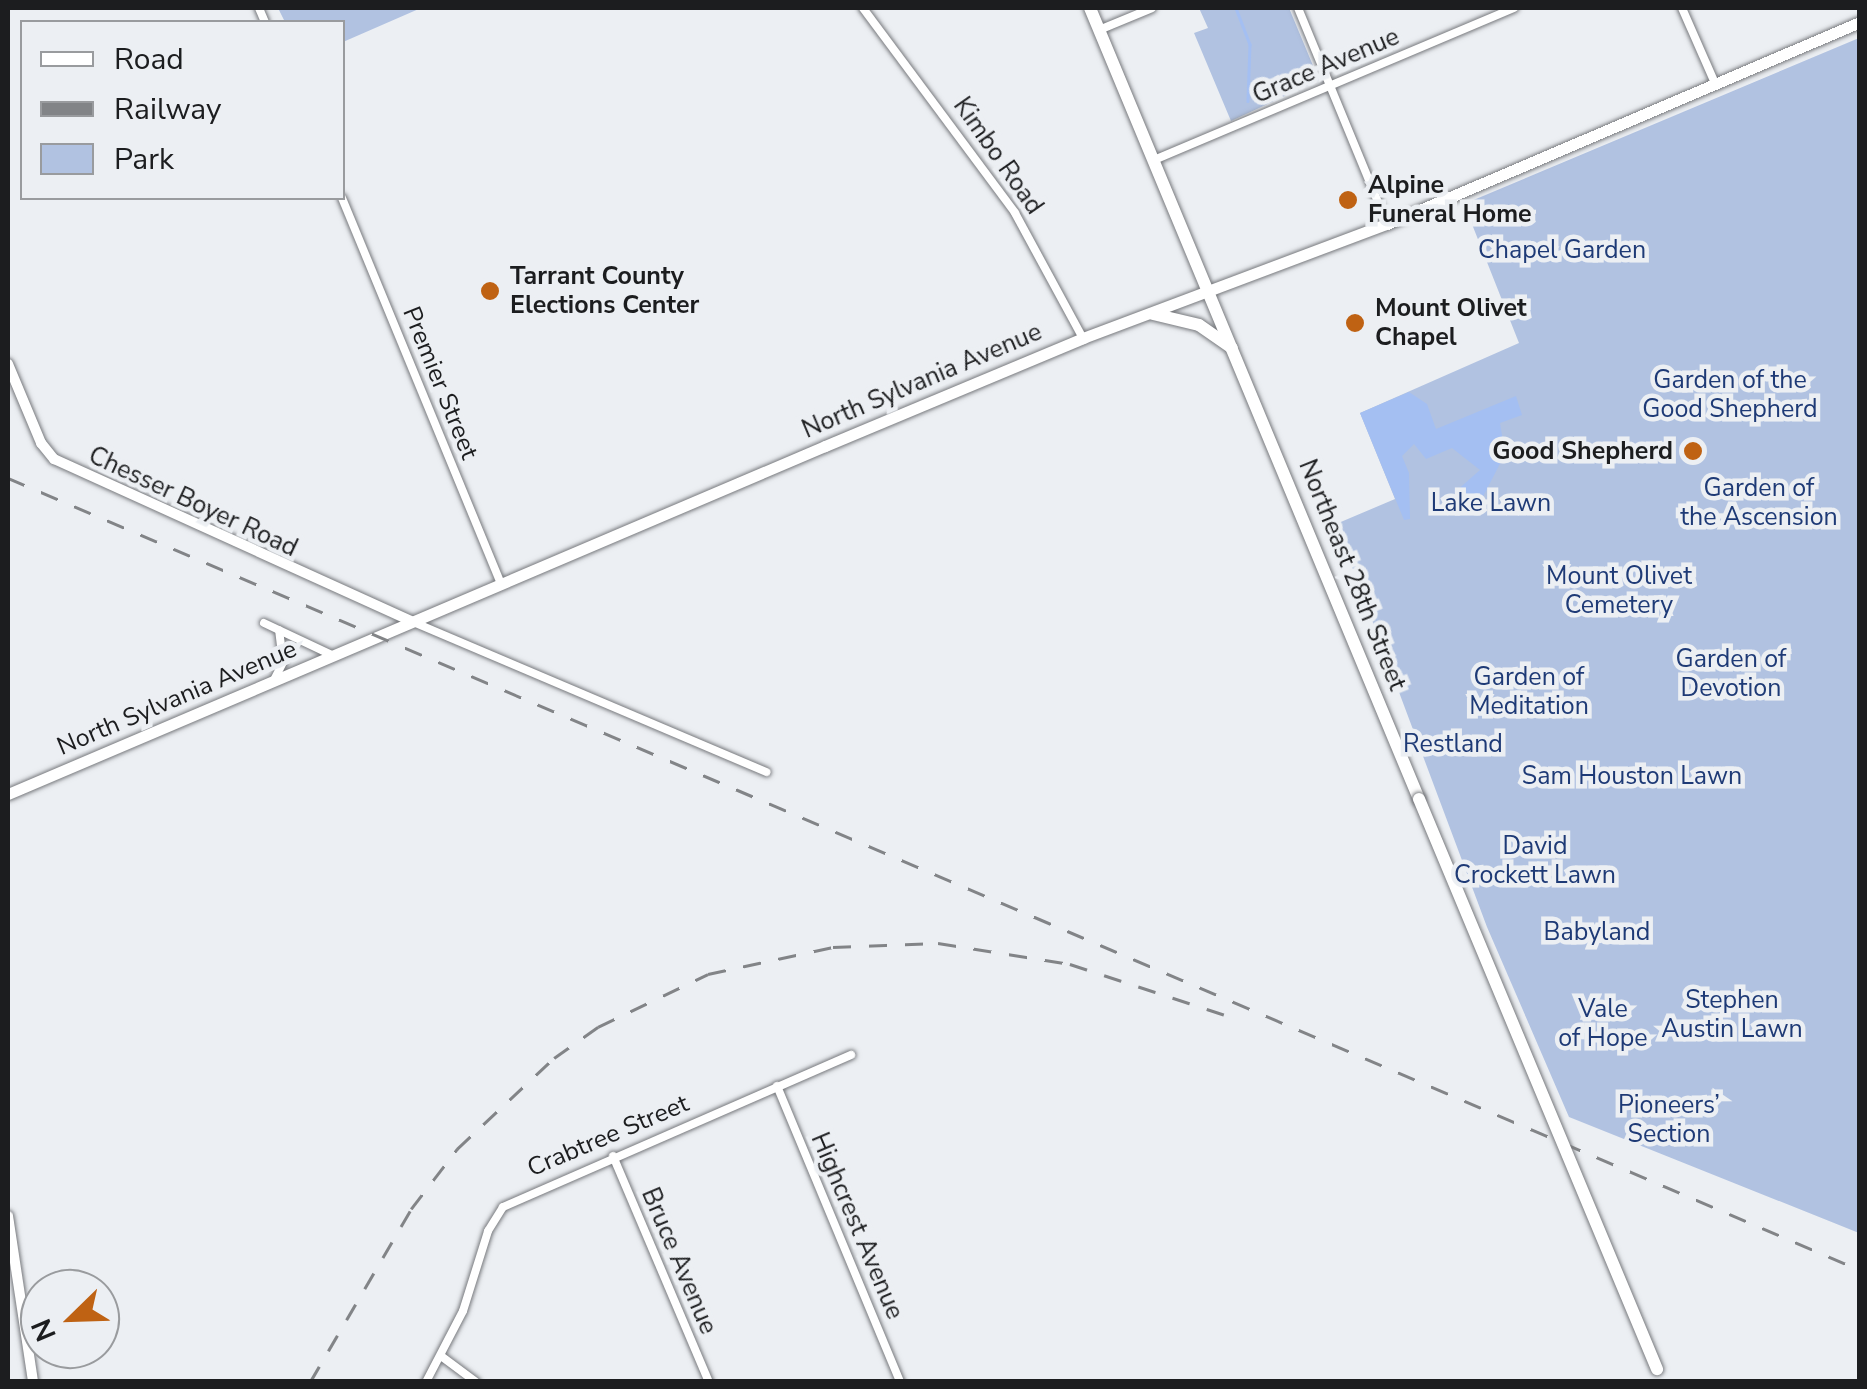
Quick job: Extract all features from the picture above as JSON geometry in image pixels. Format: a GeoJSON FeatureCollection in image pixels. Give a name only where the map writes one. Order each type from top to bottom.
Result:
{"type":"FeatureCollection","features":[{"type":"Feature","properties":{"kind":"main road","name":"Northeast 28th Street"},"geometry":{"type":"LineString","coordinates":[[1090,8],[1660,1375]]}},
{"type":"Feature","properties":{"kind":"main road","name":"North Sylvania Avenue"},"geometry":{"type":"LineString","coordinates":[[8,794],[1083,338],[1210,294],[1387,224],[1860,22]]}},
{"type":"Feature","properties":{"kind":"main road"},"geometry":{"type":"LineString","coordinates":[[1153,314],[1199,325],[1235,351]]}},
{"type":"Feature","properties":{"kind":"street","name":"Kimbo Road"},"geometry":{"type":"LineString","coordinates":[[863,8],[1015,213],[1083,338]]}},
{"type":"Feature","properties":{"kind":"street"},"geometry":{"type":"LineString","coordinates":[[1099,30],[1152,8]]}},
{"type":"Feature","properties":{"kind":"street"},"geometry":{"type":"LineString","coordinates":[[1298,8],[1387,224]]}},
{"type":"Feature","properties":{"kind":"street","name":"Grace Avenue"},"geometry":{"type":"LineString","coordinates":[[1154,160],[1514,8]]}},
{"type":"Feature","properties":{"kind":"street"},"geometry":{"type":"LineString","coordinates":[[1682,8],[1714,83]]}},
{"type":"Feature","properties":{"kind":"street","name":"Premier Street"},"geometry":{"type":"LineString","coordinates":[[343,200],[501,584]]}},
{"type":"Feature","properties":{"kind":"street","name":"Chesser Boyer Road"},"geometry":{"type":"LineString","coordinates":[[8,364],[41,443],[54,459],[412,622]]}},
{"type":"Feature","properties":{"kind":"street"},"geometry":{"type":"LineString","coordinates":[[412,622],[766,772]]}},
{"type":"Feature","properties":{"kind":"street"},"geometry":{"type":"LineString","coordinates":[[264,623],[334,656]]}},
{"type":"Feature","properties":{"kind":"street"},"geometry":{"type":"LineString","coordinates":[[270,683],[283,662],[279,630]]}},
{"type":"Feature","properties":{"kind":"street","name":"Crabtree Street"},"geometry":{"type":"LineString","coordinates":[[426,1382],[441,1356],[496,1215],[526,1192],[851,1055]]}},
{"type":"Feature","properties":{"kind":"street","name":"Highcrest Avenue"},"geometry":{"type":"LineString","coordinates":[[777,1086],[900,1382]]}},
{"type":"Feature","properties":{"kind":"street","name":"Bruce Avenue"},"geometry":{"type":"LineString","coordinates":[[613,1156],[709,1382]]}},
{"type":"Feature","properties":{"kind":"street"},"geometry":{"type":"LineString","coordinates":[[8,1216],[33,1382]]}},
{"type":"Feature","properties":{"kind":"street"},"geometry":{"type":"LineString","coordinates":[[441,1356],[476,1382]]}},
{"type":"Feature","properties":{"kind":"green space"},"geometry":{"type":"Polygon","coordinates":[[[278,8],[421,8],[345,41],[345,20],[284,20],[278,8]]]}},
{"type":"Feature","properties":{"kind":"green space"},"geometry":{"type":"Polygon","coordinates":[[[1199,8],[1289,8],[1319,80],[1231,121],[1194,33],[1208,28],[1199,8]]]}},
{"type":"Feature","properties":{"kind":"green space","name":"Mount Olivet Cemetery"},"geometry":{"type":"Polygon","coordinates":[[[1859,38],[1859,1233],[1569,1117],[1487,927],[1336,524],[1395,499],[1360,413],[1519,343],[1464,204],[1859,38]]]}},
{"type":"Feature","properties":{"kind":"shaded area"},"geometry":{"type":"Polygon","coordinates":[[[1409,392],[1427,404],[1436,429],[1516,396],[1522,415],[1500,423],[1505,454],[1474,514],[1455,492],[1480,470],[1452,448],[1426,459],[1414,444],[1402,456],[1409,473],[1410,519],[1404,520],[1360,413],[1409,392]]]}},
{"type":"Feature","properties":{"kind":"waterway"},"geometry":{"type":"LineString","coordinates":[[1236,8],[1250,44],[1248,101]]}},
{"type":"Feature","properties":{"kind":"railway"},"geometry":{"type":"LineString","coordinates":[[8,478],[1860,1270]]}},
{"type":"Feature","properties":{"kind":"railway"},"geometry":{"type":"LineString","coordinates":[[310,1382],[411,1209],[457,1149],[554,1058],[598,1027],[708,974],[833,947],[938,943],[1070,964],[1234,1018]]}},
{"type":"Feature","properties":{"kind":"place","name":"Alpine Funeral Home"},"geometry":{"type":"Point","coordinates":[1348,200]}},
{"type":"Feature","properties":{"kind":"place","name":"Tarrant County Elections Center"},"geometry":{"type":"Point","coordinates":[490,291]}},
{"type":"Feature","properties":{"kind":"place","name":"Mount Olivet Chapel"},"geometry":{"type":"Point","coordinates":[1355,323]}},
{"type":"Feature","properties":{"kind":"place","name":"Good Shepherd"},"geometry":{"type":"Point","coordinates":[1693,451]}},
{"type":"Feature","properties":{"kind":"park label","name":"Chapel Garden"},"geometry":{"type":"Point","coordinates":[1562,250]}},
{"type":"Feature","properties":{"kind":"park label","name":"Garden of the Good Shepherd"},"geometry":{"type":"Point","coordinates":[1730,396]}},
{"type":"Feature","properties":{"kind":"park label","name":"Lake Lawn"},"geometry":{"type":"Point","coordinates":[1491,503]}},
{"type":"Feature","properties":{"kind":"park label","name":"Garden of the Ascension"},"geometry":{"type":"Point","coordinates":[1759,504]}},
{"type":"Feature","properties":{"kind":"park label","name":"Garden of Devotion"},"geometry":{"type":"Point","coordinates":[1731,674]}},
{"type":"Feature","properties":{"kind":"park label","name":"Garden of Meditation"},"geometry":{"type":"Point","coordinates":[1529,692]}},
{"type":"Feature","properties":{"kind":"park label","name":"Restland"},"geometry":{"type":"Point","coordinates":[1453,744]}},
{"type":"Feature","properties":{"kind":"park label","name":"Sam Houston Lawn"},"geometry":{"type":"Point","coordinates":[1632,776]}},
{"type":"Feature","properties":{"kind":"park label","name":"David Crockett Lawn"},"geometry":{"type":"Point","coordinates":[1535,862]}},
{"type":"Feature","properties":{"kind":"park label","name":"Babyland"},"geometry":{"type":"Point","coordinates":[1597,932]}},
{"type":"Feature","properties":{"kind":"park label","name":"Stephen Austin Lawn"},"geometry":{"type":"Point","coordinates":[1732,1016]}},
{"type":"Feature","properties":{"kind":"park label","name":"Vale of Hope"},"geometry":{"type":"Point","coordinates":[1603,1024]}},
{"type":"Feature","properties":{"kind":"park label","name":"Pioneers’ Section"},"geometry":{"type":"Point","coordinates":[1669,1120]}}]}
